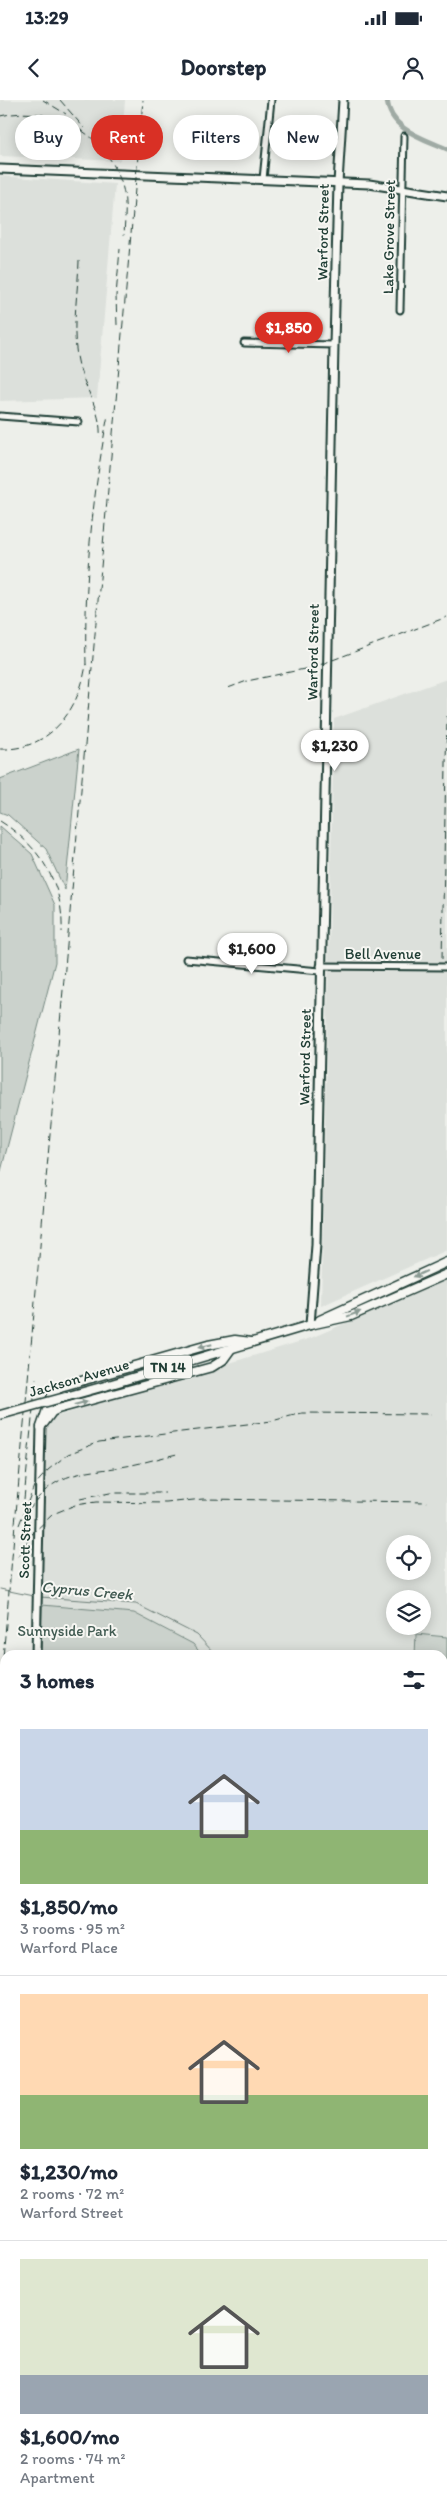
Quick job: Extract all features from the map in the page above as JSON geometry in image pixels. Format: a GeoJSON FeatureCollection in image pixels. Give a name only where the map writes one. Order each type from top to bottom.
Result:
{"type":"FeatureCollection","features":[{"type":"Feature","properties":{"kind":"main road","name":"Warford Street"},"geometry":{"type":"LineString","coordinates":[[310,1325],[316,1245],[320,969],[334,345],[338,183],[343,100]]}},
{"type":"Feature","properties":{"kind":"main road"},"geometry":{"type":"LineString","coordinates":[[0,168],[338,183],[447,196]]}},
{"type":"Feature","properties":{"kind":"main road","name":"Jackson Avenue"},"geometry":{"type":"LineString","coordinates":[[310,1325],[447,1262]]}},
{"type":"Feature","properties":{"kind":"main road","name":"Jackson Avenue"},"geometry":{"type":"LineString","coordinates":[[0,1415],[310,1325],[350,1316],[447,1274]]}},
{"type":"Feature","properties":{"kind":"main road"},"geometry":{"type":"LineString","coordinates":[[41,1427],[52,1395],[60,1387],[208,1345],[235,1340],[253,1343]]}},
{"type":"Feature","properties":{"kind":"main road"},"geometry":{"type":"LineString","coordinates":[[41,1427],[52,1412],[58,1409],[212,1366],[223,1360],[231,1349]]}},
{"type":"Feature","properties":{"kind":"main road","name":"Scott Street"},"geometry":{"type":"LineString","coordinates":[[36,1650],[41,1427]]}},
{"type":"Feature","properties":{"kind":"street"},"geometry":{"type":"LineString","coordinates":[[263,179],[271,100]]}},
{"type":"Feature","properties":{"kind":"street","name":"Lake Grove Street"},"geometry":{"type":"LineString","coordinates":[[400,310],[404,136]]}},
{"type":"Feature","properties":{"kind":"street"},"geometry":{"type":"LineString","coordinates":[[244,342],[334,345]]}},
{"type":"Feature","properties":{"kind":"street"},"geometry":{"type":"LineString","coordinates":[[0,416],[79,422]]}},
{"type":"Feature","properties":{"kind":"street","name":"Bell Avenue"},"geometry":{"type":"LineString","coordinates":[[186,959],[320,969],[447,967]]}},
{"type":"Feature","properties":{"kind":"street"},"geometry":{"type":"LineString","coordinates":[[393,1286],[397,1296]]}},
{"type":"Feature","properties":{"kind":"shaded area"},"geometry":{"type":"Polygon","coordinates":[[[0,100],[125,100],[124,115],[91,115],[91,160],[81,159],[81,115],[15,115],[15,157],[0,156],[0,100]]]}},
{"type":"Feature","properties":{"kind":"shaded area"},"geometry":{"type":"Polygon","coordinates":[[[0,176],[115,184],[97,398],[0,401],[0,176]]]}},
{"type":"Feature","properties":{"kind":"shaded area"},"geometry":{"type":"Polygon","coordinates":[[[447,679],[447,1250],[321,1306],[334,719],[447,679]]]}},
{"type":"Feature","properties":{"kind":"shaded area"},"geometry":{"type":"Polygon","coordinates":[[[447,1279],[447,1650],[41,1650],[46,1430],[51,1418],[311,1338],[447,1279]]]}},
{"type":"Feature","properties":{"kind":"green space"},"geometry":{"type":"Polygon","coordinates":[[[79,749],[65,890],[46,849],[8,815],[0,812],[0,779],[79,749]]]}},
{"type":"Feature","properties":{"kind":"green space"},"geometry":{"type":"Polygon","coordinates":[[[0,826],[32,854],[55,905],[55,962],[0,1175],[0,826]]]}},
{"type":"Feature","properties":{"kind":"green space","name":"Sunnyside Park"},"geometry":{"type":"Polygon","coordinates":[[[42,1605],[134,1613],[193,1644],[198,1650],[41,1650],[42,1605]]]}},
{"type":"Feature","properties":{"kind":"green space"},"geometry":{"type":"Polygon","coordinates":[[[416,1635],[447,1637],[447,1650],[415,1650],[416,1635]]]}},
{"type":"Feature","properties":{"kind":"waterway"},"geometry":{"type":"LineString","coordinates":[[387,100],[389,110],[401,126],[418,137],[447,149]]}},
{"type":"Feature","properties":{"kind":"waterway","name":"Cyprus Creek"},"geometry":{"type":"LineString","coordinates":[[0,1589],[33,1596]]}},
{"type":"Feature","properties":{"kind":"waterway","name":"Cyprus Creek"},"geometry":{"type":"LineString","coordinates":[[40,1597],[136,1604],[197,1635],[211,1650]]}},
{"type":"Feature","properties":{"kind":"railway"},"geometry":{"type":"LineString","coordinates":[[43,100],[66,114]]}},
{"type":"Feature","properties":{"kind":"railway"},"geometry":{"type":"LineString","coordinates":[[60,100],[84,128]]}},
{"type":"Feature","properties":{"kind":"railway"},"geometry":{"type":"LineString","coordinates":[[4,1650],[143,100]]}},
{"type":"Feature","properties":{"kind":"railway"},"geometry":{"type":"LineString","coordinates":[[0,116],[20,113],[39,114],[57,119],[74,126],[104,150],[114,166],[124,191],[124,235]]}},
{"type":"Feature","properties":{"kind":"railway"},"geometry":{"type":"LineString","coordinates":[[117,325],[116,296],[120,249]]}},
{"type":"Feature","properties":{"kind":"railway"},"geometry":{"type":"LineString","coordinates":[[79,261],[75,324],[76,349],[80,371],[98,417],[100,437]]}},
{"type":"Feature","properties":{"kind":"railway"},"geometry":{"type":"LineString","coordinates":[[86,665],[86,602],[90,540],[93,508],[108,415]]}},
{"type":"Feature","properties":{"kind":"railway"},"geometry":{"type":"LineString","coordinates":[[228,688],[247,681],[314,667],[447,617]]}},
{"type":"Feature","properties":{"kind":"railway"},"geometry":{"type":"LineString","coordinates":[[0,749],[18,748],[34,743],[48,735],[60,724],[77,697],[83,681],[86,664]]}},
{"type":"Feature","properties":{"kind":"railway"},"geometry":{"type":"LineString","coordinates":[[442,959],[447,716]]}},
{"type":"Feature","properties":{"kind":"railway"},"geometry":{"type":"LineString","coordinates":[[0,821],[27,842],[47,868],[59,898],[62,914],[62,932]]}},
{"type":"Feature","properties":{"kind":"railway"},"geometry":{"type":"LineString","coordinates":[[24,1499],[36,1379]]}},
{"type":"Feature","properties":{"kind":"railway"},"geometry":{"type":"LineString","coordinates":[[19,1525],[34,1486],[48,1470],[68,1454],[99,1442],[272,1421],[302,1413],[431,1414]]}},
{"type":"Feature","properties":{"kind":"railway"},"geometry":{"type":"LineString","coordinates":[[28,1511],[38,1498],[58,1481],[80,1473],[135,1464],[177,1454]]}},
{"type":"Feature","properties":{"kind":"railway"},"geometry":{"type":"LineString","coordinates":[[80,1499],[110,1493],[165,1493]]}},
{"type":"Feature","properties":{"kind":"railway"},"geometry":{"type":"LineString","coordinates":[[18,1557],[31,1535],[53,1514],[75,1505],[96,1502],[166,1503],[203,1499],[427,1502]]}}]}
